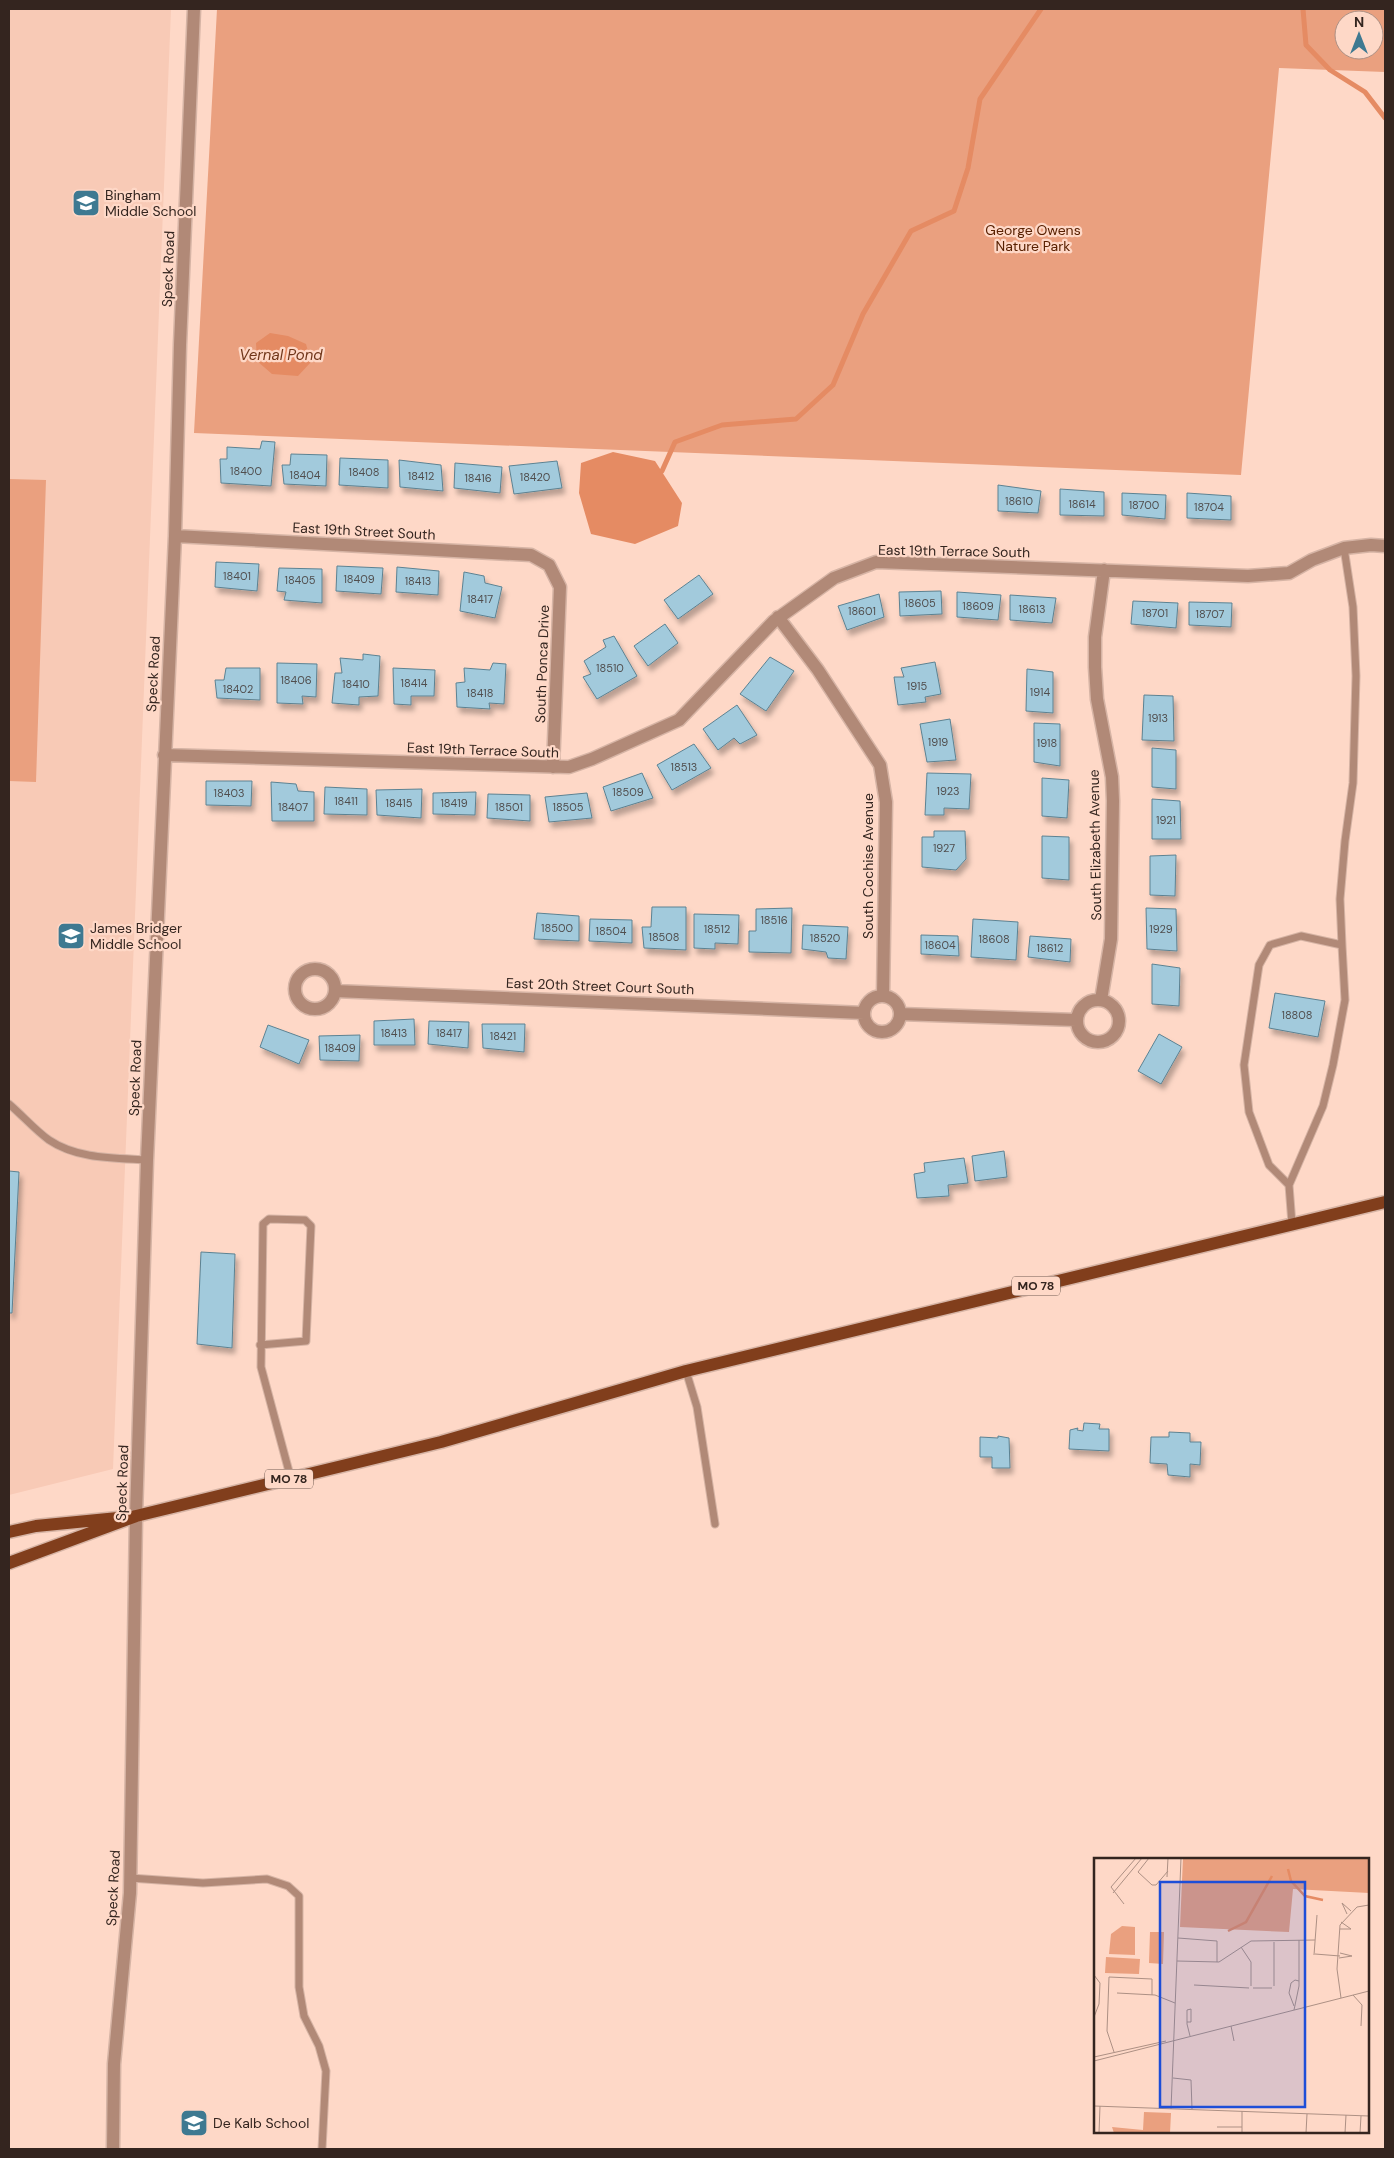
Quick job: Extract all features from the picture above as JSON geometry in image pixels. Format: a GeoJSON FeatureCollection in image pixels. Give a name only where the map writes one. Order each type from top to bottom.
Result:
{"type":"FeatureCollection","features":[{"type":"Feature","properties":{"kind":"main road","name":"MO 78"},"geometry":{"type":"LineString","coordinates":[[9,1563],[136,1516],[442,1442],[686,1371],[1385,1202]]}},
{"type":"Feature","properties":{"kind":"main road","name":"MO 78"},"geometry":{"type":"LineString","coordinates":[[9,1532],[36,1526],[136,1516]]}},
{"type":"Feature","properties":{"kind":"street","name":"Speck Road"},"geometry":{"type":"LineString","coordinates":[[113,2149],[114,2064],[130,1878],[136,1516],[147,1160],[175,536],[180,345],[194,9]]}},
{"type":"Feature","properties":{"kind":"street","name":"East 19th Street South"},"geometry":{"type":"LineString","coordinates":[[175,536],[531,555],[549,565]]}},
{"type":"Feature","properties":{"kind":"street","name":"East 19th Terrace South"},"geometry":{"type":"LineString","coordinates":[[164,755],[569,767],[592,759],[678,720],[778,617],[834,578],[876,562],[1248,576],[1289,573],[1312,560],[1344,548],[1371,545],[1385,546]]}},
{"type":"Feature","properties":{"kind":"street","name":"South Ponca Drive"},"geometry":{"type":"LineString","coordinates":[[549,565],[560,587],[553,766]]}},
{"type":"Feature","properties":{"kind":"street","name":"South Elizabeth Avenue"},"geometry":{"type":"LineString","coordinates":[[1102,1000],[1111,940],[1113,801],[1112,776],[1097,699],[1095,667],[1096,637],[1104,570]]}},
{"type":"Feature","properties":{"kind":"street","name":"South Cochise Avenue"},"geometry":{"type":"LineString","coordinates":[[778,617],[818,670],[880,765],[886,802],[883,996]]}},
{"type":"Feature","properties":{"kind":"street","name":"East 20th Street Court South"},"geometry":{"type":"LineString","coordinates":[[336,991],[864,1013]]}},
{"type":"Feature","properties":{"kind":"street"},"geometry":{"type":"LineString","coordinates":[[883,996],[888,997],[897,1004],[900,1014],[896,1026],[891,1030],[878,1031],[868,1025],[864,1013],[865,1007],[872,999],[883,996]]}},
{"type":"Feature","properties":{"kind":"street"},"geometry":{"type":"LineString","coordinates":[[1096,1000],[1102,1000],[1113,1006],[1119,1017],[1117,1030],[1108,1040],[1096,1042],[1090,1041],[1080,1033],[1076,1020],[1084,1004],[1096,1000]]}},
{"type":"Feature","properties":{"kind":"street"},"geometry":{"type":"LineString","coordinates":[[900,1014],[1076,1020]]}},
{"type":"Feature","properties":{"kind":"lane"},"geometry":{"type":"LineString","coordinates":[[1292,1224],[1289,1185],[1323,1106],[1333,1066],[1345,1000],[1340,899],[1353,783],[1356,676],[1353,607],[1344,548]]}},
{"type":"Feature","properties":{"kind":"lane"},"geometry":{"type":"LineString","coordinates":[[1289,1185],[1269,1165],[1249,1112],[1244,1065],[1259,965],[1270,945],[1302,936],[1342,945]]}},
{"type":"Feature","properties":{"kind":"lane"},"geometry":{"type":"LineString","coordinates":[[9,1104],[48,1139],[59,1146],[83,1154],[147,1160]]}},
{"type":"Feature","properties":{"kind":"lane"},"geometry":{"type":"LineString","coordinates":[[260,1345],[306,1341],[311,1226],[305,1220],[269,1219],[263,1224],[260,1345],[261,1367],[291,1479]]}},
{"type":"Feature","properties":{"kind":"lane"},"geometry":{"type":"LineString","coordinates":[[686,1371],[697,1407],[715,1524]]}},
{"type":"Feature","properties":{"kind":"lane"},"geometry":{"type":"LineString","coordinates":[[130,1878],[203,1883],[267,1879],[288,1886],[299,1896],[299,1987],[304,2016],[320,2046],[326,2071],[322,2149]]}},
{"type":"Feature","properties":{"kind":"shaded area","name":"James Bridger Middle School"},"geometry":{"type":"Polygon","coordinates":[[[9,9],[171,9],[113,1469],[9,1495],[9,9]]]}},
{"type":"Feature","properties":{"kind":"green space","name":"George Owens Nature Park"},"geometry":{"type":"Polygon","coordinates":[[[217,9],[1385,9],[1385,72],[1279,68],[1241,475],[194,433],[217,9]]]}},
{"type":"Feature","properties":{"kind":"green space"},"geometry":{"type":"Polygon","coordinates":[[[9,479],[46,480],[36,782],[9,781],[9,479]]]}},
{"type":"Feature","properties":{"kind":"water","name":"Vernal Pond"},"geometry":{"type":"Polygon","coordinates":[[[270,333],[288,336],[306,344],[311,362],[298,376],[272,374],[257,361],[256,343],[270,333]]]}},
{"type":"Feature","properties":{"kind":"water"},"geometry":{"type":"Polygon","coordinates":[[[613,452],[655,461],[682,503],[678,526],[635,544],[591,534],[579,493],[581,463],[613,452]]]}},
{"type":"Feature","properties":{"kind":"building"},"geometry":{"type":"Polygon","coordinates":[[[262,441],[275,442],[271,486],[221,483],[220,459],[227,459],[227,447],[260,449],[262,441]]]}},
{"type":"Feature","properties":{"kind":"building"},"geometry":{"type":"Polygon","coordinates":[[[291,454],[327,455],[326,486],[284,484],[282,465],[290,465],[291,454]]]}},
{"type":"Feature","properties":{"kind":"building"},"geometry":{"type":"Polygon","coordinates":[[[340,458],[388,460],[388,488],[339,485],[340,458]]]}},
{"type":"Feature","properties":{"kind":"building"},"geometry":{"type":"Polygon","coordinates":[[[399,460],[441,465],[443,491],[400,487],[399,460]]]}},
{"type":"Feature","properties":{"kind":"building"},"geometry":{"type":"Polygon","coordinates":[[[557,461],[562,488],[514,494],[509,466],[557,461]]]}},
{"type":"Feature","properties":{"kind":"building"},"geometry":{"type":"Polygon","coordinates":[[[455,463],[502,467],[500,493],[454,488],[455,463]]]}},
{"type":"Feature","properties":{"kind":"building"},"geometry":{"type":"Polygon","coordinates":[[[998,485],[1041,491],[1038,513],[998,511],[998,485]]]}},
{"type":"Feature","properties":{"kind":"building"},"geometry":{"type":"Polygon","coordinates":[[[1060,489],[1104,492],[1104,516],[1060,515],[1060,489]]]}},
{"type":"Feature","properties":{"kind":"building"},"geometry":{"type":"Polygon","coordinates":[[[1122,493],[1166,495],[1165,519],[1122,515],[1122,493]]]}},
{"type":"Feature","properties":{"kind":"building"},"geometry":{"type":"Polygon","coordinates":[[[1187,493],[1231,496],[1231,520],[1187,518],[1187,493]]]}},
{"type":"Feature","properties":{"kind":"building"},"geometry":{"type":"Polygon","coordinates":[[[216,562],[259,564],[257,591],[215,587],[216,562]]]}},
{"type":"Feature","properties":{"kind":"building"},"geometry":{"type":"Polygon","coordinates":[[[337,566],[383,568],[381,594],[336,591],[337,566]]]}},
{"type":"Feature","properties":{"kind":"building"},"geometry":{"type":"Polygon","coordinates":[[[397,567],[439,571],[438,595],[396,592],[397,567]]]}},
{"type":"Feature","properties":{"kind":"building"},"geometry":{"type":"Polygon","coordinates":[[[279,568],[322,569],[322,603],[284,600],[286,592],[277,591],[279,568]]]}},
{"type":"Feature","properties":{"kind":"building"},"geometry":{"type":"Polygon","coordinates":[[[464,572],[484,576],[485,583],[502,587],[495,618],[460,611],[464,572]]]}},
{"type":"Feature","properties":{"kind":"building"},"geometry":{"type":"Polygon","coordinates":[[[699,575],[713,594],[678,619],[664,600],[699,575]]]}},
{"type":"Feature","properties":{"kind":"building"},"geometry":{"type":"Polygon","coordinates":[[[941,591],[942,614],[900,616],[899,592],[941,591]]]}},
{"type":"Feature","properties":{"kind":"building"},"geometry":{"type":"Polygon","coordinates":[[[957,592],[1001,595],[998,620],[957,617],[957,592]]]}},
{"type":"Feature","properties":{"kind":"building"},"geometry":{"type":"Polygon","coordinates":[[[879,594],[884,617],[847,630],[838,606],[879,594]]]}},
{"type":"Feature","properties":{"kind":"building"},"geometry":{"type":"Polygon","coordinates":[[[1010,595],[1056,598],[1052,623],[1010,620],[1010,595]]]}},
{"type":"Feature","properties":{"kind":"building"},"geometry":{"type":"Polygon","coordinates":[[[1133,601],[1178,603],[1176,628],[1131,624],[1133,601]]]}},
{"type":"Feature","properties":{"kind":"building"},"geometry":{"type":"Polygon","coordinates":[[[1189,602],[1232,603],[1231,627],[1189,625],[1189,602]]]}},
{"type":"Feature","properties":{"kind":"building"},"geometry":{"type":"Polygon","coordinates":[[[665,624],[678,643],[648,666],[634,646],[665,624]]]}},
{"type":"Feature","properties":{"kind":"building"},"geometry":{"type":"Polygon","coordinates":[[[614,636],[637,676],[597,699],[583,677],[591,674],[584,661],[606,647],[603,640],[614,636]]]}},
{"type":"Feature","properties":{"kind":"building"},"geometry":{"type":"Polygon","coordinates":[[[363,654],[380,656],[378,696],[359,697],[359,705],[332,703],[335,673],[342,673],[340,658],[363,660],[363,654]]]}},
{"type":"Feature","properties":{"kind":"building"},"geometry":{"type":"Polygon","coordinates":[[[770,657],[794,671],[766,711],[740,694],[770,657]]]}},
{"type":"Feature","properties":{"kind":"building"},"geometry":{"type":"Polygon","coordinates":[[[935,662],[941,694],[925,697],[926,702],[898,705],[894,677],[904,677],[901,668],[935,662]]]}},
{"type":"Feature","properties":{"kind":"building"},"geometry":{"type":"Polygon","coordinates":[[[277,663],[317,664],[316,697],[302,696],[303,704],[277,703],[277,663]]]}},
{"type":"Feature","properties":{"kind":"building"},"geometry":{"type":"Polygon","coordinates":[[[493,663],[506,664],[504,704],[489,703],[490,709],[457,707],[456,683],[465,682],[464,668],[490,670],[493,663]]]}},
{"type":"Feature","properties":{"kind":"building"},"geometry":{"type":"Polygon","coordinates":[[[226,668],[260,668],[260,700],[217,698],[215,680],[224,680],[226,668]]]}},
{"type":"Feature","properties":{"kind":"building"},"geometry":{"type":"Polygon","coordinates":[[[393,668],[435,670],[434,696],[411,696],[411,705],[394,704],[393,668]]]}},
{"type":"Feature","properties":{"kind":"building"},"geometry":{"type":"Polygon","coordinates":[[[1027,669],[1053,672],[1053,713],[1026,711],[1027,669]]]}},
{"type":"Feature","properties":{"kind":"building"},"geometry":{"type":"Polygon","coordinates":[[[1144,695],[1173,696],[1174,741],[1142,740],[1144,695]]]}},
{"type":"Feature","properties":{"kind":"building"},"geometry":{"type":"Polygon","coordinates":[[[737,705],[757,735],[740,744],[734,738],[718,750],[703,729],[737,705]]]}},
{"type":"Feature","properties":{"kind":"building"},"geometry":{"type":"Polygon","coordinates":[[[950,719],[956,760],[927,762],[920,724],[950,719]]]}},
{"type":"Feature","properties":{"kind":"building"},"geometry":{"type":"Polygon","coordinates":[[[1034,723],[1060,724],[1060,766],[1034,762],[1034,723]]]}},
{"type":"Feature","properties":{"kind":"building"},"geometry":{"type":"Polygon","coordinates":[[[694,744],[711,768],[672,790],[657,765],[694,744]]]}},
{"type":"Feature","properties":{"kind":"building"},"geometry":{"type":"Polygon","coordinates":[[[1152,748],[1176,750],[1176,789],[1152,787],[1152,748]]]}},
{"type":"Feature","properties":{"kind":"building"},"geometry":{"type":"Polygon","coordinates":[[[642,773],[653,798],[611,811],[603,787],[642,773]]]}},
{"type":"Feature","properties":{"kind":"building"},"geometry":{"type":"Polygon","coordinates":[[[927,773],[971,774],[969,809],[944,808],[944,815],[925,815],[927,773]]]}},
{"type":"Feature","properties":{"kind":"building"},"geometry":{"type":"Polygon","coordinates":[[[1042,778],[1069,780],[1067,818],[1042,816],[1042,778]]]}},
{"type":"Feature","properties":{"kind":"building"},"geometry":{"type":"Polygon","coordinates":[[[206,781],[252,781],[251,806],[206,805],[206,781]]]}},
{"type":"Feature","properties":{"kind":"building"},"geometry":{"type":"Polygon","coordinates":[[[271,782],[296,784],[298,791],[314,792],[314,821],[272,821],[271,782]]]}},
{"type":"Feature","properties":{"kind":"building"},"geometry":{"type":"Polygon","coordinates":[[[325,787],[367,789],[367,815],[324,814],[325,787]]]}},
{"type":"Feature","properties":{"kind":"building"},"geometry":{"type":"Polygon","coordinates":[[[422,789],[421,818],[377,815],[376,790],[422,789]]]}},
{"type":"Feature","properties":{"kind":"building"},"geometry":{"type":"Polygon","coordinates":[[[476,792],[475,815],[433,814],[433,793],[476,792]]]}},
{"type":"Feature","properties":{"kind":"building"},"geometry":{"type":"Polygon","coordinates":[[[587,793],[592,818],[549,822],[545,797],[587,793]]]}},
{"type":"Feature","properties":{"kind":"building"},"geometry":{"type":"Polygon","coordinates":[[[488,794],[530,795],[530,821],[487,818],[488,794]]]}},
{"type":"Feature","properties":{"kind":"building"},"geometry":{"type":"Polygon","coordinates":[[[1152,799],[1180,801],[1181,839],[1152,839],[1152,799]]]}},
{"type":"Feature","properties":{"kind":"building"},"geometry":{"type":"Polygon","coordinates":[[[934,831],[965,831],[966,859],[956,870],[922,867],[922,837],[934,837],[934,831]]]}},
{"type":"Feature","properties":{"kind":"building"},"geometry":{"type":"Polygon","coordinates":[[[1042,836],[1069,837],[1069,880],[1042,878],[1042,836]]]}},
{"type":"Feature","properties":{"kind":"building"},"geometry":{"type":"Polygon","coordinates":[[[1176,855],[1175,896],[1150,895],[1150,856],[1176,855]]]}},
{"type":"Feature","properties":{"kind":"building"},"geometry":{"type":"Polygon","coordinates":[[[652,907],[686,907],[686,950],[644,948],[642,927],[651,927],[652,907]]]}},
{"type":"Feature","properties":{"kind":"building"},"geometry":{"type":"Polygon","coordinates":[[[792,908],[791,953],[749,952],[749,931],[756,931],[756,909],[792,908]]]}},
{"type":"Feature","properties":{"kind":"building"},"geometry":{"type":"Polygon","coordinates":[[[1146,908],[1176,909],[1177,951],[1147,949],[1146,908]]]}},
{"type":"Feature","properties":{"kind":"building"},"geometry":{"type":"Polygon","coordinates":[[[537,913],[579,916],[579,941],[534,939],[537,913]]]}},
{"type":"Feature","properties":{"kind":"building"},"geometry":{"type":"Polygon","coordinates":[[[694,914],[739,915],[738,944],[715,943],[715,949],[694,948],[694,914]]]}},
{"type":"Feature","properties":{"kind":"building"},"geometry":{"type":"Polygon","coordinates":[[[590,919],[632,920],[632,943],[589,941],[590,919]]]}},
{"type":"Feature","properties":{"kind":"building"},"geometry":{"type":"Polygon","coordinates":[[[973,919],[1018,922],[1016,960],[971,957],[973,919]]]}},
{"type":"Feature","properties":{"kind":"building"},"geometry":{"type":"Polygon","coordinates":[[[803,925],[848,927],[846,959],[828,958],[826,952],[802,949],[803,925]]]}},
{"type":"Feature","properties":{"kind":"building"},"geometry":{"type":"Polygon","coordinates":[[[921,935],[958,936],[959,956],[921,954],[921,935]]]}},
{"type":"Feature","properties":{"kind":"building"},"geometry":{"type":"Polygon","coordinates":[[[1030,936],[1071,939],[1070,962],[1028,957],[1030,936]]]}},
{"type":"Feature","properties":{"kind":"building"},"geometry":{"type":"Polygon","coordinates":[[[1152,964],[1180,968],[1179,1006],[1152,1004],[1152,964]]]}},
{"type":"Feature","properties":{"kind":"building"},"geometry":{"type":"Polygon","coordinates":[[[1275,993],[1325,1001],[1318,1037],[1269,1028],[1275,993]]]}},
{"type":"Feature","properties":{"kind":"building"},"geometry":{"type":"Polygon","coordinates":[[[414,1019],[415,1045],[374,1045],[374,1021],[414,1019]]]}},
{"type":"Feature","properties":{"kind":"building"},"geometry":{"type":"Polygon","coordinates":[[[429,1021],[469,1022],[468,1048],[428,1044],[429,1021]]]}},
{"type":"Feature","properties":{"kind":"building"},"geometry":{"type":"Polygon","coordinates":[[[482,1024],[525,1024],[524,1052],[483,1048],[482,1024]]]}},
{"type":"Feature","properties":{"kind":"building"},"geometry":{"type":"Polygon","coordinates":[[[268,1025],[309,1040],[299,1064],[260,1047],[268,1025]]]}},
{"type":"Feature","properties":{"kind":"building"},"geometry":{"type":"Polygon","coordinates":[[[1159,1034],[1182,1047],[1161,1084],[1138,1071],[1159,1034]]]}},
{"type":"Feature","properties":{"kind":"building"},"geometry":{"type":"Polygon","coordinates":[[[360,1035],[359,1061],[320,1060],[319,1036],[360,1035]]]}},
{"type":"Feature","properties":{"kind":"building"},"geometry":{"type":"Polygon","coordinates":[[[1004,1151],[1007,1177],[975,1181],[972,1156],[1004,1151]]]}},
{"type":"Feature","properties":{"kind":"building"},"geometry":{"type":"Polygon","coordinates":[[[964,1158],[968,1183],[948,1185],[949,1196],[917,1198],[914,1174],[925,1172],[924,1163],[964,1158]]]}},
{"type":"Feature","properties":{"kind":"building"},"geometry":{"type":"Polygon","coordinates":[[[9,1171],[19,1172],[12,1313],[9,1313],[9,1171]]]}},
{"type":"Feature","properties":{"kind":"building"},"geometry":{"type":"Polygon","coordinates":[[[201,1252],[235,1254],[232,1348],[197,1344],[201,1252]]]}},
{"type":"Feature","properties":{"kind":"building"},"geometry":{"type":"Polygon","coordinates":[[[1084,1423],[1100,1424],[1099,1429],[1109,1429],[1109,1451],[1069,1449],[1070,1430],[1078,1428],[1077,1430],[1083,1431],[1084,1423]]]}},
{"type":"Feature","properties":{"kind":"building"},"geometry":{"type":"Polygon","coordinates":[[[1169,1432],[1190,1433],[1190,1442],[1201,1442],[1200,1465],[1190,1464],[1190,1477],[1168,1475],[1167,1464],[1150,1463],[1151,1437],[1169,1437],[1169,1432]]]}},
{"type":"Feature","properties":{"kind":"building"},"geometry":{"type":"Polygon","coordinates":[[[998,1436],[1009,1438],[1010,1468],[992,1468],[992,1457],[980,1457],[980,1437],[998,1438],[998,1436]]]}},
{"type":"Feature","properties":{"kind":"waterway"},"geometry":{"type":"LineString","coordinates":[[662,471],[675,442],[722,425],[796,419],[833,385],[863,314],[911,231],[954,211],[968,168],[980,99],[1041,9]]}},
{"type":"Feature","properties":{"kind":"waterway"},"geometry":{"type":"LineString","coordinates":[[1303,9],[1306,45],[1330,70],[1365,92],[1385,118]]}},
{"type":"Feature","properties":{"kind":"place","name":"Bingham Middle School"},"geometry":{"type":"Point","coordinates":[86,203]}},
{"type":"Feature","properties":{"kind":"place","name":"James Bridger Middle School"},"geometry":{"type":"Point","coordinates":[71,936]}},
{"type":"Feature","properties":{"kind":"place","name":"De Kalb School"},"geometry":{"type":"Point","coordinates":[194,2123]}}]}
